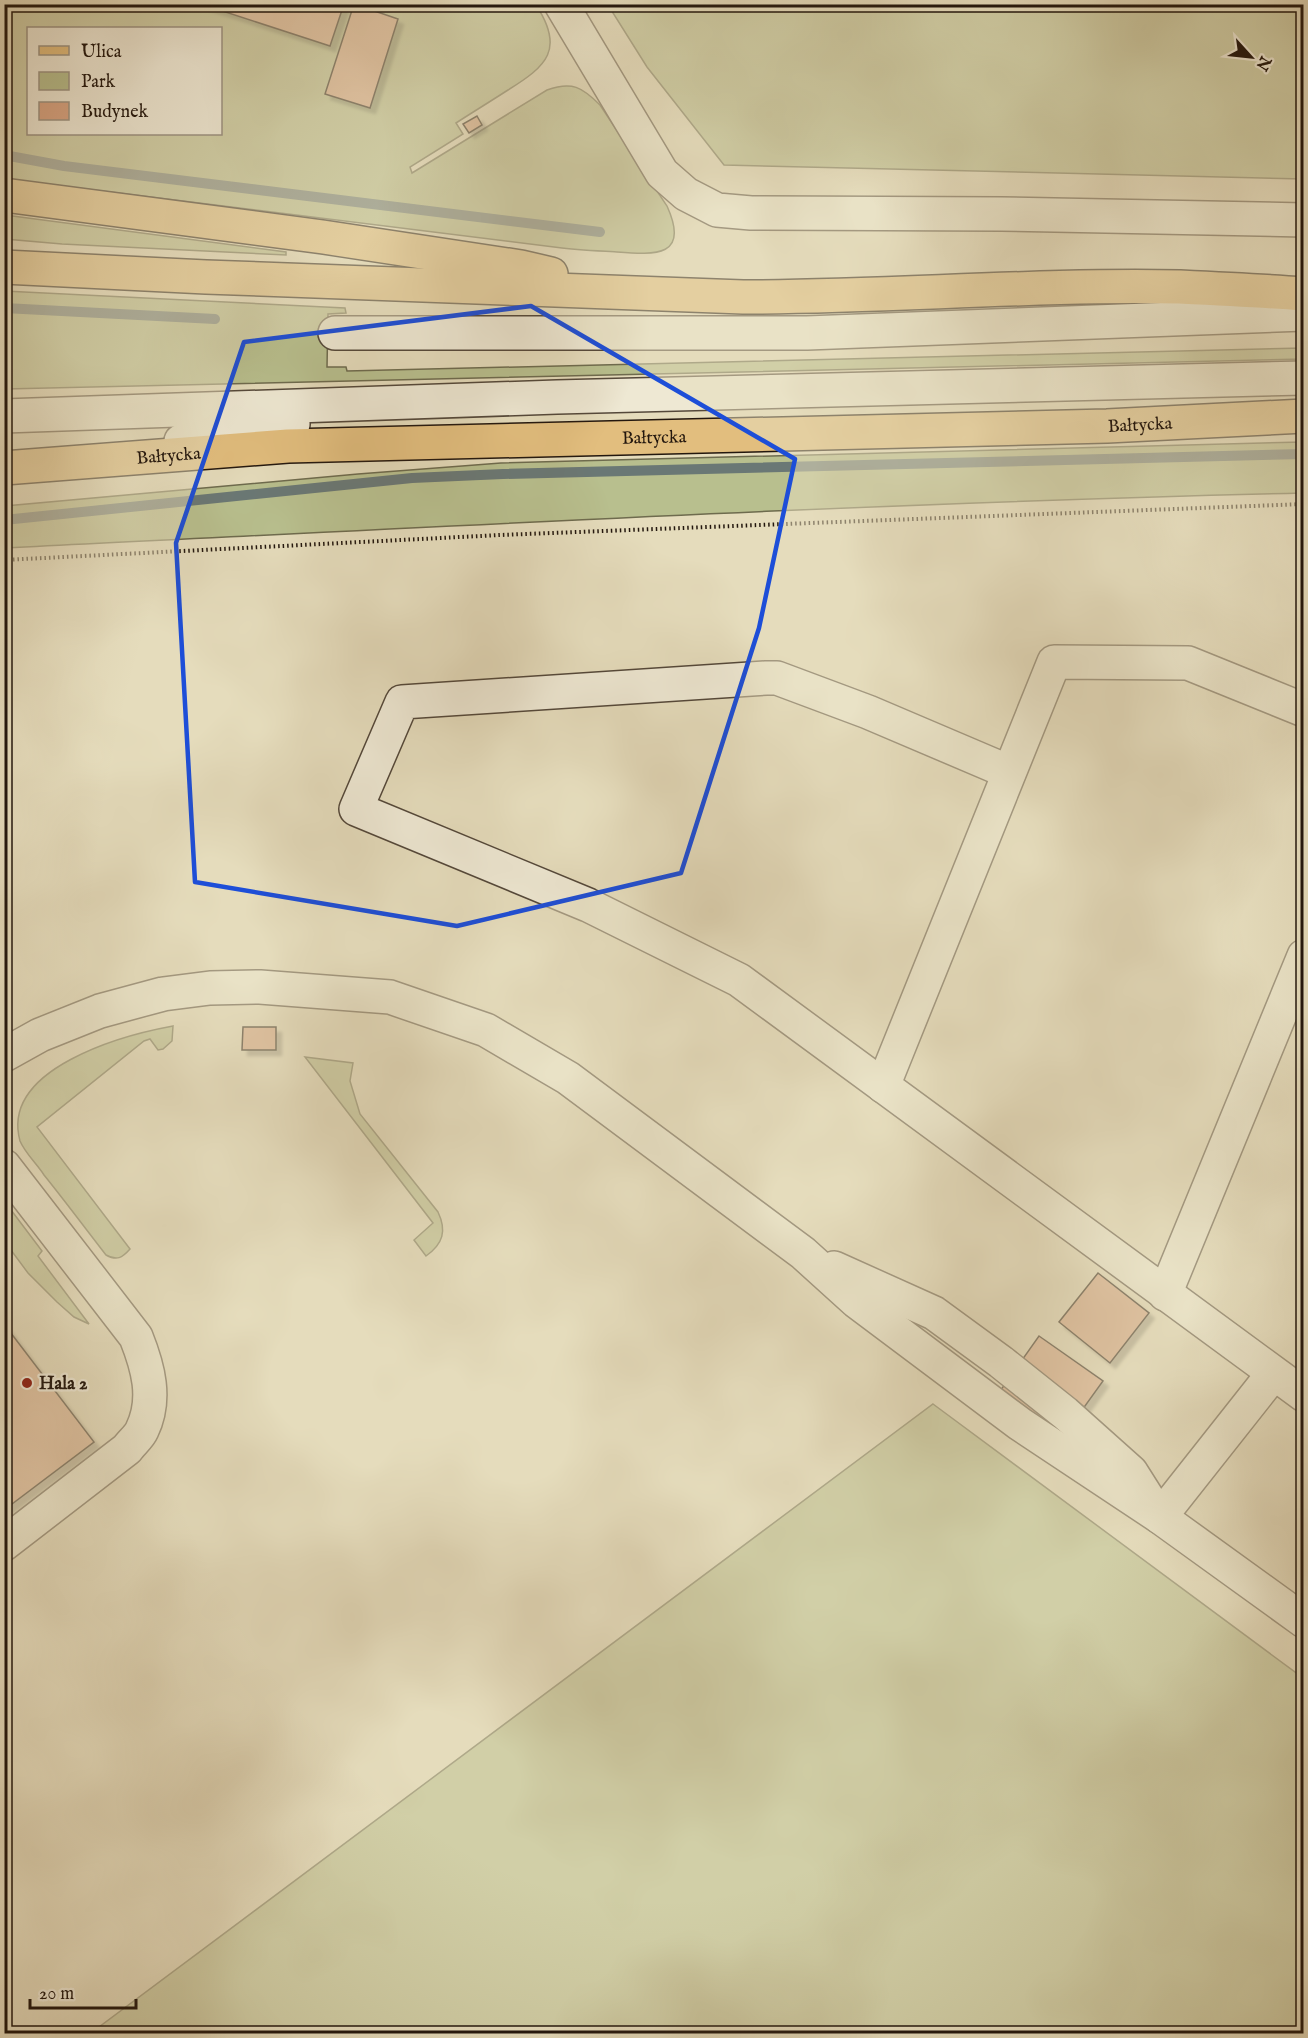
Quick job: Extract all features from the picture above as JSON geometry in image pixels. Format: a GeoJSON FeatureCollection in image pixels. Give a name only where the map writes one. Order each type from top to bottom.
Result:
{"type":"FeatureCollection","features":[{"type":"Feature","properties":{"kind":"main road"},"geometry":{"type":"LineString","coordinates":[[4,195],[323,237],[509,266],[640,294]]}},
{"type":"Feature","properties":{"kind":"main road"},"geometry":{"type":"LineString","coordinates":[[4,267],[743,297],[826,297],[1125,287],[1179,287],[1304,294]]}},
{"type":"Feature","properties":{"kind":"main road","name":"Bałtycka"},"geometry":{"type":"LineString","coordinates":[[4,468],[298,446],[1107,426],[1304,416]]}},
{"type":"Feature","properties":{"kind":"lane"},"geometry":{"type":"LineString","coordinates":[[561,4],[662,173],[686,194],[717,210],[751,213],[1001,214],[1304,220]]}},
{"type":"Feature","properties":{"kind":"lane"},"geometry":{"type":"LineString","coordinates":[[335,333],[807,333],[1304,314]]}},
{"type":"Feature","properties":{"kind":"lane"},"geometry":{"type":"LineString","coordinates":[[4,416],[557,397],[1304,378]]}},
{"type":"Feature","properties":{"kind":"lane"},"geometry":{"type":"LineString","coordinates":[[4,468],[357,415],[557,397]]}},
{"type":"Feature","properties":{"kind":"lane"},"geometry":{"type":"LineString","coordinates":[[883,1086],[1054,662],[1188,663],[1304,710]]}},
{"type":"Feature","properties":{"kind":"lane"},"geometry":{"type":"LineString","coordinates":[[1009,772],[868,712],[777,678],[766,678],[402,702],[356,809],[588,905],[739,980],[1304,1395]]}},
{"type":"Feature","properties":{"kind":"lane"},"geometry":{"type":"LineString","coordinates":[[1165,1294],[1304,956]]}},
{"type":"Feature","properties":{"kind":"lane"},"geometry":{"type":"LineString","coordinates":[[4,1054],[40,1035],[100,1011],[163,994],[210,988],[260,987],[390,997],[486,1030],[568,1078],[803,1253],[934,1313],[1057,1407],[1131,1472],[1160,1517],[1304,1621]]}},
{"type":"Feature","properties":{"kind":"lane"},"geometry":{"type":"LineString","coordinates":[[4,1166],[136,1337],[146,1363],[150,1386],[149,1407],[142,1431],[127,1449],[4,1544]]}},
{"type":"Feature","properties":{"kind":"lane"},"geometry":{"type":"LineString","coordinates":[[1160,1517],[1273,1374]]}},
{"type":"Feature","properties":{"kind":"path"},"geometry":{"type":"LineString","coordinates":[[4,560],[500,535],[1304,504]]}},
{"type":"Feature","properties":{"kind":"highlighted area"},"geometry":{"type":"Polygon","coordinates":[[[531,306],[795,459],[759,628],[681,873],[457,926],[195,882],[176,543],[244,342],[531,306]]]}},
{"type":"Feature","properties":{"kind":"green space"},"geometry":{"type":"Polygon","coordinates":[[[4,5],[536,5],[545,20],[549,33],[550,45],[542,64],[522,81],[456,123],[463,134],[410,167],[412,173],[547,90],[563,86],[576,87],[600,105],[667,206],[673,223],[674,235],[672,244],[656,252],[631,253],[576,249],[5,179],[4,5]]]}},
{"type":"Feature","properties":{"kind":"green space"},"geometry":{"type":"Polygon","coordinates":[[[608,5],[1303,5],[1303,179],[724,165],[647,67],[608,5]]]}},
{"type":"Feature","properties":{"kind":"green space"},"geometry":{"type":"Polygon","coordinates":[[[5,215],[286,252],[286,255],[5,239],[5,215]]]}},
{"type":"Feature","properties":{"kind":"green space"},"geometry":{"type":"Polygon","coordinates":[[[4,291],[345,308],[346,313],[328,314],[327,367],[346,367],[347,371],[1303,348],[1303,359],[5,389],[4,291]]]}},
{"type":"Feature","properties":{"kind":"green space"},"geometry":{"type":"Polygon","coordinates":[[[1303,442],[1303,493],[816,509],[5,548],[5,506],[358,474],[501,463],[1303,442]]]}},
{"type":"Feature","properties":{"kind":"green space"},"geometry":{"type":"Polygon","coordinates":[[[173,1026],[172,1041],[163,1049],[158,1050],[150,1039],[144,1041],[37,1127],[130,1249],[122,1256],[113,1258],[106,1255],[25,1150],[20,1141],[19,1115],[29,1094],[47,1075],[71,1060],[98,1047],[173,1026]]]}},
{"type":"Feature","properties":{"kind":"green space"},"geometry":{"type":"Polygon","coordinates":[[[305,1057],[353,1063],[350,1081],[360,1114],[438,1212],[441,1219],[443,1231],[440,1242],[426,1256],[414,1240],[433,1223],[305,1057]]]}},
{"type":"Feature","properties":{"kind":"green space"},"geometry":{"type":"Polygon","coordinates":[[[5,1202],[42,1251],[38,1256],[89,1324],[74,1317],[57,1302],[28,1273],[5,1242],[5,1202]]]}},
{"type":"Feature","properties":{"kind":"green space"},"geometry":{"type":"Polygon","coordinates":[[[933,1404],[1303,1678],[1303,2033],[91,2033],[933,1404]]]}},
{"type":"Feature","properties":{"kind":"building"},"geometry":{"type":"Polygon","coordinates":[[[201,4],[344,4],[330,46],[201,4]]]}},
{"type":"Feature","properties":{"kind":"building"},"geometry":{"type":"Polygon","coordinates":[[[354,4],[398,19],[370,108],[325,94],[354,4]]]}},
{"type":"Feature","properties":{"kind":"building"},"geometry":{"type":"Polygon","coordinates":[[[477,116],[482,125],[469,133],[463,124],[477,116]]]}},
{"type":"Feature","properties":{"kind":"building"},"geometry":{"type":"Polygon","coordinates":[[[243,1027],[276,1027],[276,1050],[242,1050],[243,1027]]]}},
{"type":"Feature","properties":{"kind":"building"},"geometry":{"type":"Polygon","coordinates":[[[1098,1273],[1149,1313],[1110,1363],[1059,1322],[1098,1273]]]}},
{"type":"Feature","properties":{"kind":"building","name":"Hala 2"},"geometry":{"type":"Polygon","coordinates":[[[4,1324],[94,1442],[4,1510],[4,1324]]]}},
{"type":"Feature","properties":{"kind":"building"},"geometry":{"type":"Polygon","coordinates":[[[1039,1336],[1103,1381],[1049,1456],[986,1411],[1039,1336]]]}},
{"type":"Feature","properties":{"kind":"waterway"},"geometry":{"type":"LineString","coordinates":[[4,155],[64,166],[600,232]]}},
{"type":"Feature","properties":{"kind":"waterway"},"geometry":{"type":"LineString","coordinates":[[4,308],[215,319]]}},
{"type":"Feature","properties":{"kind":"waterway"},"geometry":{"type":"LineString","coordinates":[[4,520],[412,478],[1304,454]]}},
{"type":"Feature","properties":{"kind":"place","name":"Hala 2"},"geometry":{"type":"Point","coordinates":[27,1383]}}]}
